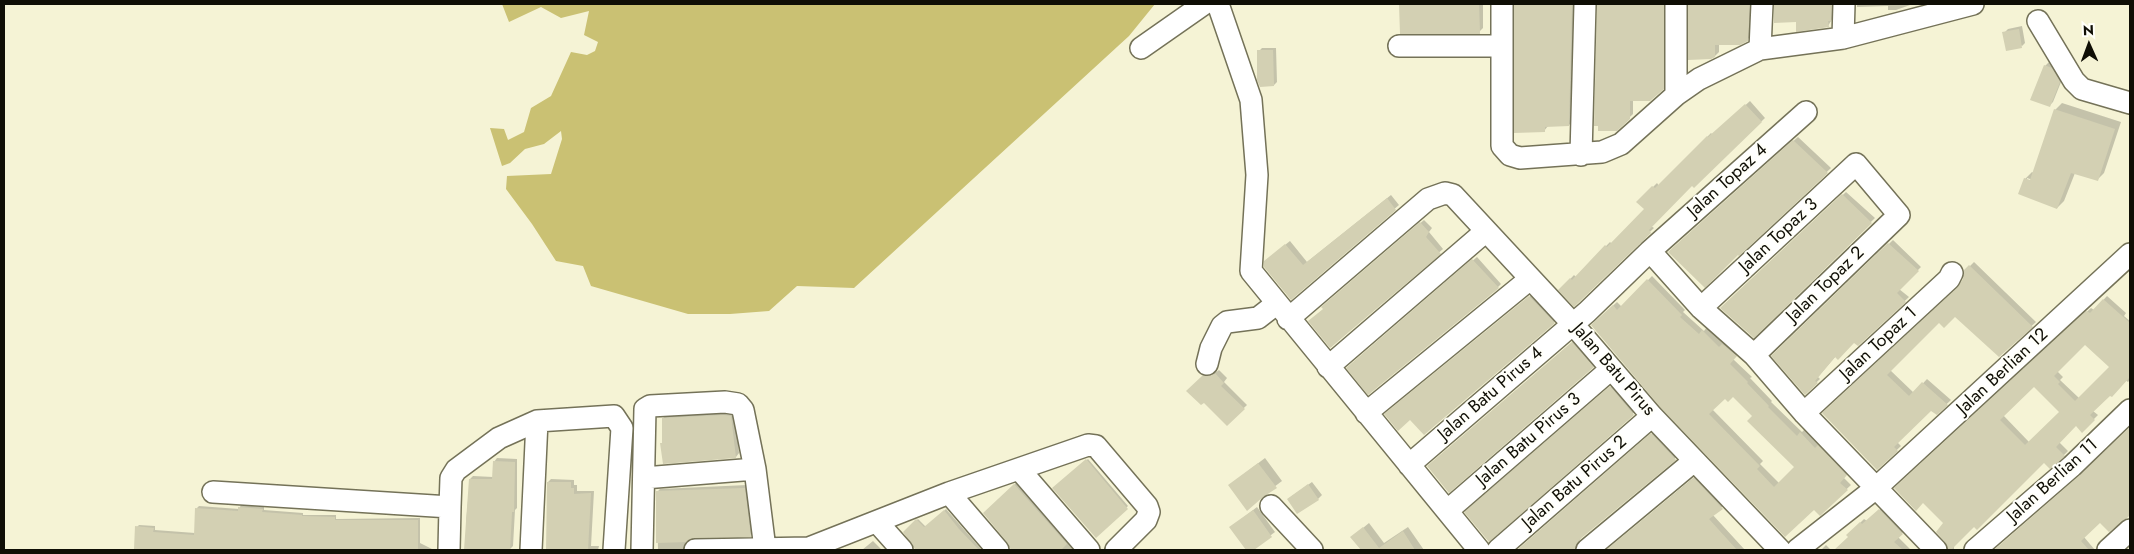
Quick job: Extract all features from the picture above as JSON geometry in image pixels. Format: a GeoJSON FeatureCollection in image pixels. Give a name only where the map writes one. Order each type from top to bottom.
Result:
{"type":"FeatureCollection","features":[{"type":"Feature","properties":{"kind":"street"},"geometry":{"type":"LineString","coordinates":[[1141,48],[1204,4]]}},
{"type":"Feature","properties":{"kind":"street"},"geometry":{"type":"LineString","coordinates":[[1218,4],[1251,100],[1257,175],[1251,271],[1274,312],[1328,367],[1479,550]]}},
{"type":"Feature","properties":{"kind":"street"},"geometry":{"type":"LineString","coordinates":[[1502,4],[1502,146],[1510,155],[1520,158],[1581,155],[1602,152],[1621,144],[1676,95],[1712,71],[1760,50],[1843,38],[1927,9],[1973,4]]}},
{"type":"Feature","properties":{"kind":"street"},"geometry":{"type":"LineString","coordinates":[[1581,155],[1585,4]]}},
{"type":"Feature","properties":{"kind":"street"},"geometry":{"type":"LineString","coordinates":[[1676,4],[1676,95]]}},
{"type":"Feature","properties":{"kind":"street"},"geometry":{"type":"LineString","coordinates":[[1760,50],[1762,4]]}},
{"type":"Feature","properties":{"kind":"street"},"geometry":{"type":"LineString","coordinates":[[1843,38],[1844,4]]}},
{"type":"Feature","properties":{"kind":"street"},"geometry":{"type":"LineString","coordinates":[[2038,20],[2082,89],[2130,103]]}},
{"type":"Feature","properties":{"kind":"street"},"geometry":{"type":"LineString","coordinates":[[1399,46],[1502,46]]}},
{"type":"Feature","properties":{"kind":"street","name":"Jalan Topaz 4"},"geometry":{"type":"LineString","coordinates":[[1572,323],[1587,312],[1650,251],[1806,112]]}},
{"type":"Feature","properties":{"kind":"street","name":"Jalan Topaz 2"},"geometry":{"type":"LineString","coordinates":[[1754,355],[1899,214],[1856,164]]}},
{"type":"Feature","properties":{"kind":"street","name":"Jalan Topaz 3"},"geometry":{"type":"LineString","coordinates":[[1701,308],[1856,164]]}},
{"type":"Feature","properties":{"kind":"street","name":"Jalan Batu Pirus"},"geometry":{"type":"LineString","coordinates":[[1274,312],[1428,199],[1445,193],[1453,195],[1572,323],[1652,416],[1780,550]]}},
{"type":"Feature","properties":{"kind":"street"},"geometry":{"type":"LineString","coordinates":[[1328,367],[1486,231]]}},
{"type":"Feature","properties":{"kind":"street"},"geometry":{"type":"LineString","coordinates":[[1650,251],[1701,308],[1754,355],[1804,413],[1936,550]]}},
{"type":"Feature","properties":{"kind":"street","name":"Jalan Berlian 12"},"geometry":{"type":"LineString","coordinates":[[1797,550],[1876,488],[2130,254]]}},
{"type":"Feature","properties":{"kind":"street","name":"Jalan Topaz 1"},"geometry":{"type":"LineString","coordinates":[[1804,413],[1949,279],[1952,273]]}},
{"type":"Feature","properties":{"kind":"street"},"geometry":{"type":"LineString","coordinates":[[1366,413],[1530,278]]}},
{"type":"Feature","properties":{"kind":"street"},"geometry":{"type":"LineString","coordinates":[[1208,364],[1210,348],[1222,326],[1227,322],[1252,319],[1274,312]]}},
{"type":"Feature","properties":{"kind":"street","name":"Jalan Batu Pirus 4"},"geometry":{"type":"LineString","coordinates":[[1409,465],[1572,323]]}},
{"type":"Feature","properties":{"kind":"street","name":"Jalan Batu Pirus 3"},"geometry":{"type":"LineString","coordinates":[[1447,510],[1611,370]]}},
{"type":"Feature","properties":{"kind":"street"},"geometry":{"type":"LineString","coordinates":[[642,550],[645,410],[650,406],[725,402],[738,404],[743,410],[755,469],[765,549]]}},
{"type":"Feature","properties":{"kind":"street","name":"Jalan Berlian 11"},"geometry":{"type":"LineString","coordinates":[[1975,550],[2072,466],[2130,410]]}},
{"type":"Feature","properties":{"kind":"street"},"geometry":{"type":"LineString","coordinates":[[449,550],[451,478],[456,470],[499,438],[537,421],[614,416],[622,428],[614,550]]}},
{"type":"Feature","properties":{"kind":"street","name":"Jalan Batu Pirus 2"},"geometry":{"type":"LineString","coordinates":[[1498,550],[1652,416]]}},
{"type":"Feature","properties":{"kind":"street"},"geometry":{"type":"LineString","coordinates":[[532,550],[537,421]]}},
{"type":"Feature","properties":{"kind":"street"},"geometry":{"type":"LineString","coordinates":[[694,550],[809,549],[949,493],[1080,446],[1096,446],[1147,506],[1146,520],[1116,550]]}},
{"type":"Feature","properties":{"kind":"street"},"geometry":{"type":"LineString","coordinates":[[1587,550],[1694,461]]}},
{"type":"Feature","properties":{"kind":"street"},"geometry":{"type":"LineString","coordinates":[[644,478],[755,469]]}},
{"type":"Feature","properties":{"kind":"street"},"geometry":{"type":"LineString","coordinates":[[1020,469],[1089,550]]}},
{"type":"Feature","properties":{"kind":"street"},"geometry":{"type":"LineString","coordinates":[[213,492],[450,507]]}},
{"type":"Feature","properties":{"kind":"street"},"geometry":{"type":"LineString","coordinates":[[949,493],[998,550]]}},
{"type":"Feature","properties":{"kind":"street"},"geometry":{"type":"LineString","coordinates":[[1272,506],[1312,550]]}},
{"type":"Feature","properties":{"kind":"street"},"geometry":{"type":"LineString","coordinates":[[877,522],[902,550]]}},
{"type":"Feature","properties":{"kind":"street"},"geometry":{"type":"LineString","coordinates":[[2108,550],[2130,530]]}},
{"type":"Feature","properties":{"kind":"shaded area"},"geometry":{"type":"Polygon","coordinates":[[[502,4],[1155,4],[1129,36],[854,288],[797,286],[769,311],[730,314],[688,314],[591,286],[583,266],[556,261],[506,189],[507,176],[551,174],[562,139],[561,131],[544,144],[525,149],[510,163],[502,166],[490,128],[504,129],[508,140],[524,132],[531,108],[551,96],[571,52],[587,55],[595,51],[598,42],[584,35],[589,11],[561,18],[541,7],[509,22],[502,4]]]}},
{"type":"Feature","properties":{"kind":"building"},"geometry":{"type":"Polygon","coordinates":[[[1399,4],[1479,4],[1480,34],[1400,34],[1399,4]]]}},
{"type":"Feature","properties":{"kind":"building"},"geometry":{"type":"Polygon","coordinates":[[[1514,4],[1572,4],[1569,126],[1545,127],[1545,132],[1514,133],[1514,4]]]}},
{"type":"Feature","properties":{"kind":"building"},"geometry":{"type":"Polygon","coordinates":[[[1597,4],[1664,4],[1664,89],[1650,101],[1630,101],[1630,119],[1617,131],[1598,131],[1598,126],[1594,126],[1597,4]]]}},
{"type":"Feature","properties":{"kind":"building"},"geometry":{"type":"Polygon","coordinates":[[[1688,4],[1750,4],[1748,41],[1740,45],[1715,45],[1715,57],[1711,59],[1688,60],[1688,4]]]}},
{"type":"Feature","properties":{"kind":"building"},"geometry":{"type":"Polygon","coordinates":[[[1774,4],[1832,4],[1831,21],[1828,21],[1829,27],[1796,32],[1796,22],[1774,23],[1774,4]]]}},
{"type":"Feature","properties":{"kind":"building"},"geometry":{"type":"Polygon","coordinates":[[[2019,29],[2022,48],[2006,51],[2002,32],[2019,29]]]}},
{"type":"Feature","properties":{"kind":"building"},"geometry":{"type":"Polygon","coordinates":[[[1257,50],[1273,50],[1274,86],[1260,87],[1257,80],[1257,50]]]}},
{"type":"Feature","properties":{"kind":"building"},"geometry":{"type":"Polygon","coordinates":[[[2044,65],[2052,68],[2060,82],[2050,107],[2030,100],[2044,65]]]}},
{"type":"Feature","properties":{"kind":"building"},"geometry":{"type":"Polygon","coordinates":[[[1745,104],[1762,122],[1694,188],[1692,186],[1649,230],[1651,233],[1574,307],[1558,290],[1570,278],[1572,280],[1605,245],[1607,247],[1644,209],[1636,202],[1652,186],[1655,188],[1707,136],[1745,104]]]}},
{"type":"Feature","properties":{"kind":"building"},"geometry":{"type":"Polygon","coordinates":[[[2054,109],[2115,129],[2098,181],[2071,173],[2057,209],[2018,194],[2024,178],[2030,180],[2054,109]]]}},
{"type":"Feature","properties":{"kind":"building"},"geometry":{"type":"Polygon","coordinates":[[[1793,140],[1828,173],[1738,255],[1705,288],[1668,252],[1793,140]]]}},
{"type":"Feature","properties":{"kind":"building"},"geometry":{"type":"Polygon","coordinates":[[[1842,194],[1872,223],[1754,338],[1720,308],[1842,194]]]}},
{"type":"Feature","properties":{"kind":"building"},"geometry":{"type":"Polygon","coordinates":[[[1387,198],[1396,210],[1291,300],[1264,267],[1264,261],[1285,244],[1303,265],[1387,198]]]}},
{"type":"Feature","properties":{"kind":"building"},"geometry":{"type":"Polygon","coordinates":[[[1420,222],[1429,232],[1426,237],[1441,254],[1330,348],[1308,321],[1323,309],[1321,307],[1420,222]]]}},
{"type":"Feature","properties":{"kind":"building"},"geometry":{"type":"Polygon","coordinates":[[[1888,243],[1919,271],[1897,293],[1906,302],[1858,346],[1854,343],[1838,360],[1835,357],[1815,381],[1818,383],[1805,395],[1771,356],[1888,243]]]}},
{"type":"Feature","properties":{"kind":"building"},"geometry":{"type":"Polygon","coordinates":[[[1472,259],[1499,288],[1368,395],[1346,368],[1472,259]]]}},
{"type":"Feature","properties":{"kind":"building"},"geometry":{"type":"Polygon","coordinates":[[[1969,265],[2033,327],[1999,357],[1955,317],[1944,328],[1939,323],[1887,375],[1909,396],[1922,382],[1948,405],[1937,415],[1931,411],[1894,447],[1898,451],[1877,470],[1822,413],[1957,288],[1963,279],[1964,270],[1969,265]]]}},
{"type":"Feature","properties":{"kind":"building"},"geometry":{"type":"Polygon","coordinates":[[[1647,279],[1682,315],[1680,317],[1699,334],[1702,330],[1719,347],[1722,344],[1737,356],[1730,364],[1797,436],[1800,432],[1815,448],[1818,445],[1847,475],[1840,483],[1848,490],[1820,516],[1814,510],[1785,537],[1661,408],[1591,325],[1613,305],[1617,310],[1647,279]],[[1733,397],[1728,402],[1725,399],[1709,414],[1760,466],[1757,469],[1774,487],[1794,467],[1747,421],[1752,416],[1733,397]]]}},
{"type":"Feature","properties":{"kind":"building"},"geometry":{"type":"Polygon","coordinates":[[[1529,296],[1555,323],[1424,435],[1410,420],[1398,431],[1384,414],[1529,296]]]}},
{"type":"Feature","properties":{"kind":"building"},"geometry":{"type":"Polygon","coordinates":[[[2103,299],[2130,323],[2130,377],[2112,397],[2110,396],[2090,415],[2095,420],[2082,433],[2076,426],[2056,447],[2064,457],[2050,469],[2044,463],[1977,530],[1974,527],[1951,550],[1948,550],[1945,542],[1936,532],[1943,523],[1923,503],[1916,511],[1894,488],[2086,311],[2090,313],[2103,299]],[[2085,345],[2054,376],[2060,382],[2058,384],[2075,401],[2109,367],[2085,345]],[[2034,387],[2000,420],[2025,445],[2059,412],[2034,387]]]}},
{"type":"Feature","properties":{"kind":"building"},"geometry":{"type":"Polygon","coordinates":[[[1572,342],[1594,367],[1449,493],[1427,466],[1572,342]]]}},
{"type":"Feature","properties":{"kind":"building"},"geometry":{"type":"Polygon","coordinates":[[[1215,373],[1224,383],[1221,386],[1245,409],[1227,426],[1204,403],[1201,405],[1186,391],[1203,375],[1210,376],[1215,373]]]}},
{"type":"Feature","properties":{"kind":"building"},"geometry":{"type":"Polygon","coordinates":[[[1610,386],[1634,415],[1489,542],[1464,512],[1610,386]]]}},
{"type":"Feature","properties":{"kind":"building"},"geometry":{"type":"Polygon","coordinates":[[[731,416],[736,458],[663,464],[660,443],[662,443],[662,418],[731,416]]]}},
{"type":"Feature","properties":{"kind":"building"},"geometry":{"type":"Polygon","coordinates":[[[2130,427],[2130,515],[2127,518],[2109,532],[2100,523],[2081,541],[2089,550],[1994,550],[2080,475],[2130,427]]]}},
{"type":"Feature","properties":{"kind":"building"},"geometry":{"type":"Polygon","coordinates":[[[1651,433],[1676,460],[1579,540],[1575,550],[1517,550],[1651,433]]]}},
{"type":"Feature","properties":{"kind":"building"},"geometry":{"type":"Polygon","coordinates":[[[1086,459],[1128,509],[1096,538],[1052,488],[1086,459]]]}},
{"type":"Feature","properties":{"kind":"building"},"geometry":{"type":"Polygon","coordinates":[[[493,461],[515,462],[514,512],[512,512],[510,550],[464,550],[469,479],[492,479],[493,461]]]}},
{"type":"Feature","properties":{"kind":"building"},"geometry":{"type":"Polygon","coordinates":[[[1258,463],[1277,488],[1247,511],[1228,485],[1258,463]]]}},
{"type":"Feature","properties":{"kind":"building"},"geometry":{"type":"Polygon","coordinates":[[[1694,478],[1723,509],[1709,519],[1737,550],[1606,550],[1694,478]]]}},
{"type":"Feature","properties":{"kind":"building"},"geometry":{"type":"Polygon","coordinates":[[[547,482],[571,482],[574,494],[591,493],[588,550],[546,550],[547,482]]]}},
{"type":"Feature","properties":{"kind":"building"},"geometry":{"type":"Polygon","coordinates":[[[1014,484],[1067,544],[1061,550],[1011,550],[1007,542],[983,513],[1014,484]]]}},
{"type":"Feature","properties":{"kind":"building"},"geometry":{"type":"Polygon","coordinates":[[[1308,484],[1319,500],[1297,514],[1287,499],[1308,484]]]}},
{"type":"Feature","properties":{"kind":"building"},"geometry":{"type":"Polygon","coordinates":[[[745,488],[751,537],[695,538],[686,542],[656,543],[656,491],[745,488]]]}},
{"type":"Feature","properties":{"kind":"building"},"geometry":{"type":"Polygon","coordinates":[[[238,507],[263,509],[262,512],[335,517],[335,520],[418,520],[418,550],[134,549],[135,526],[154,528],[153,532],[194,535],[195,508],[238,511],[238,507]]]}},
{"type":"Feature","properties":{"kind":"building"},"geometry":{"type":"Polygon","coordinates":[[[1879,509],[1903,534],[1894,542],[1903,550],[1834,550],[1860,522],[1862,524],[1879,509]]]}},
{"type":"Feature","properties":{"kind":"building"},"geometry":{"type":"Polygon","coordinates":[[[944,510],[979,550],[916,550],[914,548],[903,532],[916,519],[924,527],[944,510]]]}},
{"type":"Feature","properties":{"kind":"building"},"geometry":{"type":"Polygon","coordinates":[[[1253,510],[1272,537],[1254,550],[1246,550],[1229,527],[1253,510]]]}},
{"type":"Feature","properties":{"kind":"building"},"geometry":{"type":"Polygon","coordinates":[[[1363,527],[1379,548],[1403,531],[1415,550],[1361,550],[1350,537],[1363,527]]]}}]}
